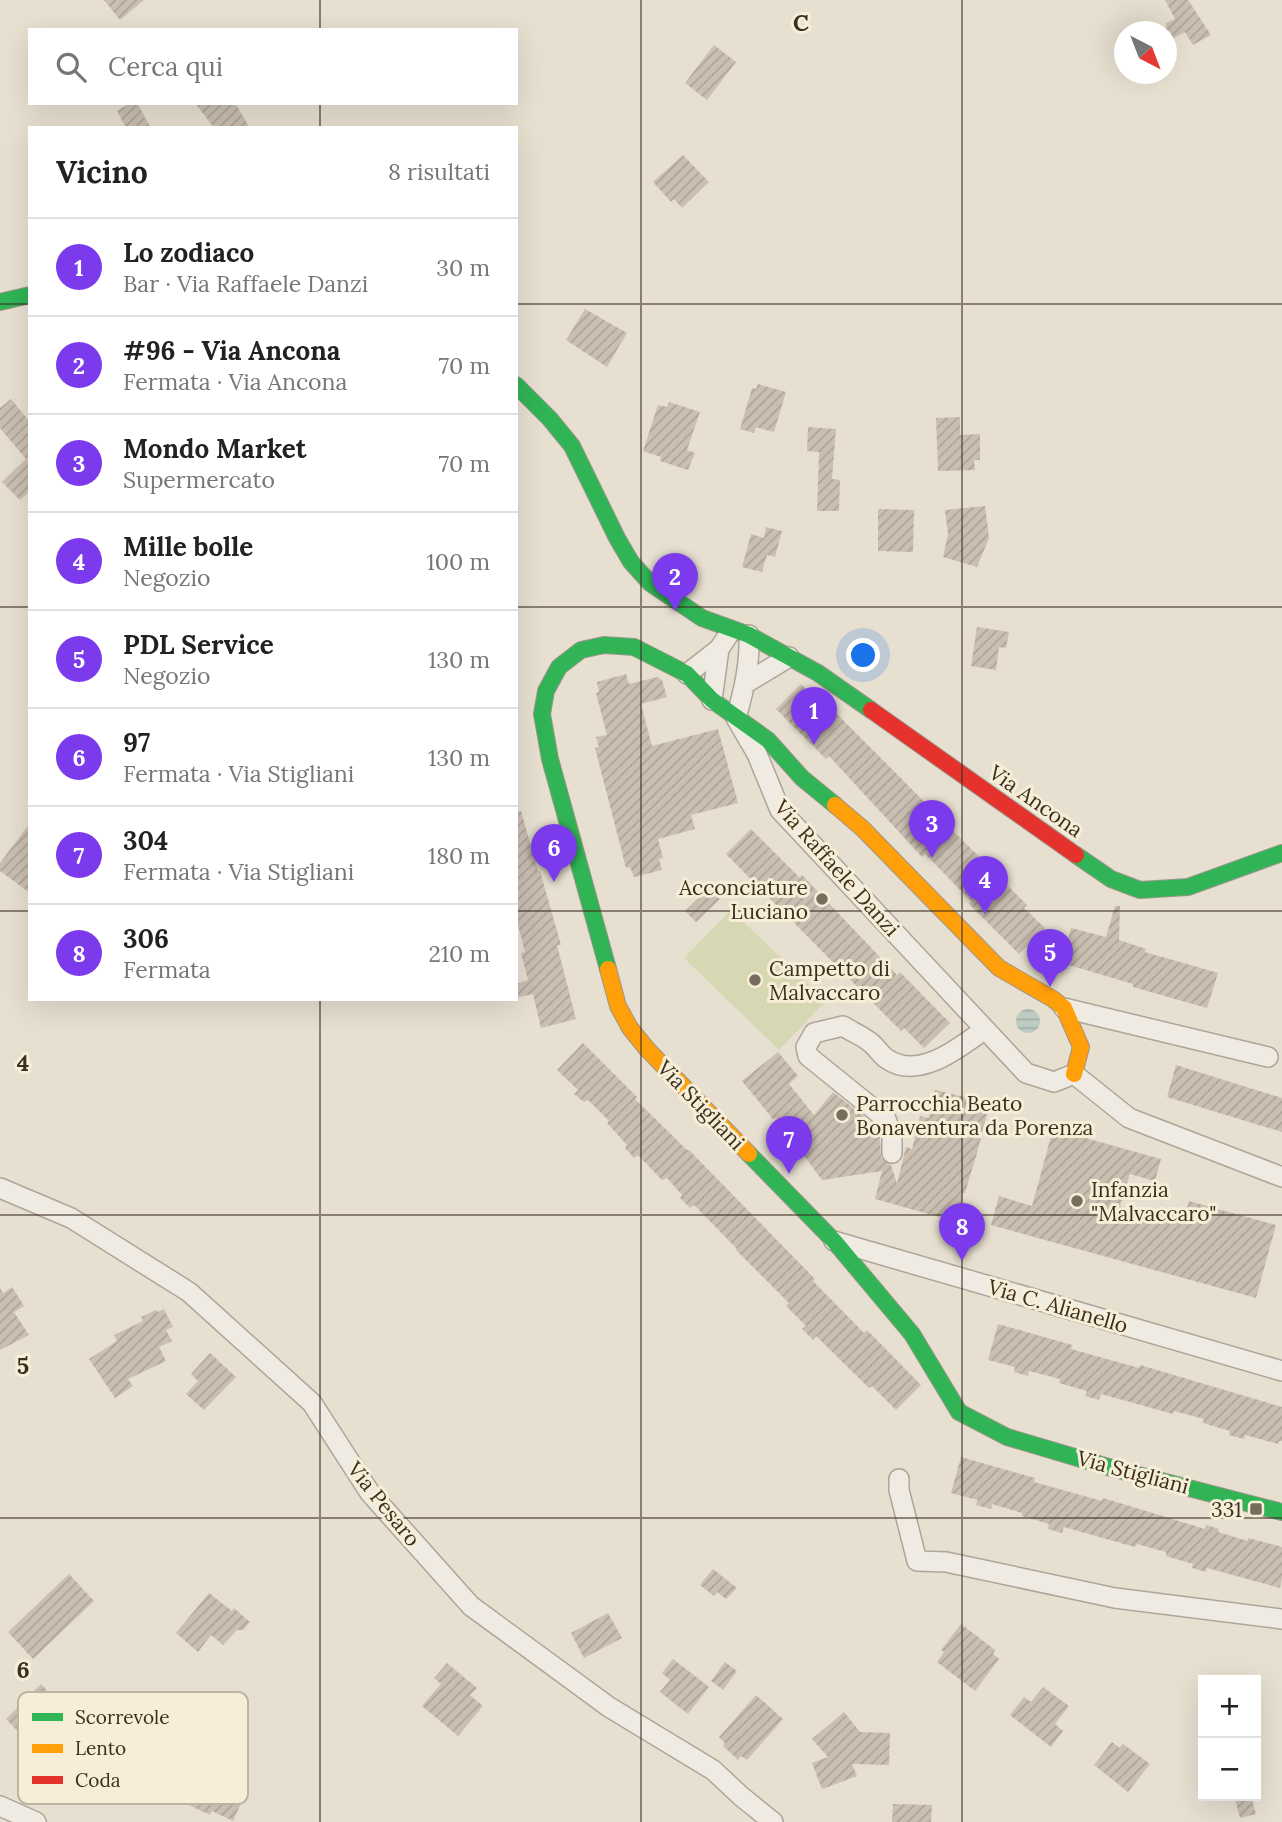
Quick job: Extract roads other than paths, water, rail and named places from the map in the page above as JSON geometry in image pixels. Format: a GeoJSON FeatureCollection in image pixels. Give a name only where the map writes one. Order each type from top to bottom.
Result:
{"type":"FeatureCollection","features":[{"type":"Feature","properties":{"kind":"street"},"geometry":{"type":"LineString","coordinates":[[0,302],[28,295]]}},
{"type":"Feature","properties":{"kind":"street"},"geometry":{"type":"LineString","coordinates":[[518,387],[572,446],[617,538],[650,583],[702,618],[740,633],[750,657],[736,718]]}},
{"type":"Feature","properties":{"kind":"street"},"geometry":{"type":"LineString","coordinates":[[687,674],[740,633]]}},
{"type":"Feature","properties":{"kind":"street","name":"Via Ancona"},"geometry":{"type":"LineString","coordinates":[[740,633],[818,673],[1111,879],[1140,890],[1188,887],[1282,853]]}},
{"type":"Feature","properties":{"kind":"street","name":"Via Stigliani"},"geometry":{"type":"LineString","coordinates":[[736,718],[712,700],[687,674],[634,647],[604,645],[581,650],[559,667],[546,691],[542,714],[550,759],[618,1006],[630,1028],[647,1049],[834,1241],[912,1334],[959,1412],[1007,1437],[1115,1469],[1282,1512]]}},
{"type":"Feature","properties":{"kind":"street"},"geometry":{"type":"LineString","coordinates":[[712,700],[719,649]]}},
{"type":"Feature","properties":{"kind":"street"},"geometry":{"type":"LineString","coordinates":[[746,683],[789,657]]}},
{"type":"Feature","properties":{"kind":"street","name":"Via Raffaele Danzi"},"geometry":{"type":"LineString","coordinates":[[736,718],[768,740],[803,778],[862,828],[999,968],[1054,999],[1064,1008],[1268,1057]]}},
{"type":"Feature","properties":{"kind":"street","name":"Via Raffaele Danzi"},"geometry":{"type":"LineString","coordinates":[[736,718],[757,754],[780,810],[1026,1073],[1054,1082],[1074,1074]]}},
{"type":"Feature","properties":{"kind":"street"},"geometry":{"type":"LineString","coordinates":[[774,799],[783,788],[803,778]]}},
{"type":"Feature","properties":{"kind":"street"},"geometry":{"type":"LineString","coordinates":[[1064,1008],[1081,1047],[1074,1074],[1129,1118],[1282,1177]]}},
{"type":"Feature","properties":{"kind":"street"},"geometry":{"type":"LineString","coordinates":[[892,1153],[892,1135],[886,1119],[808,1056],[806,1047],[814,1033],[843,1026],[870,1042],[887,1059],[906,1068],[921,1066],[961,1046],[985,1029]]}},
{"type":"Feature","properties":{"kind":"street","name":"Via Pesaro"},"geometry":{"type":"LineString","coordinates":[[0,1188],[71,1218],[189,1292],[312,1403],[370,1493],[471,1606],[609,1707],[713,1770],[773,1822]]}},
{"type":"Feature","properties":{"kind":"street","name":"Via C. Alianello"},"geometry":{"type":"LineString","coordinates":[[834,1241],[1282,1371]]}},
{"type":"Feature","properties":{"kind":"street"},"geometry":{"type":"LineString","coordinates":[[899,1479],[899,1490],[916,1561],[946,1562],[1115,1598],[1282,1619]]}},
{"type":"Feature","properties":{"kind":"street"},"geometry":{"type":"LineString","coordinates":[[0,1806],[36,1822]]}},
{"type":"Feature","properties":{"kind":"place","name":"#96 - Via Ancona"},"geometry":{"type":"Point","coordinates":[675,611]}},
{"type":"Feature","properties":{"kind":"place","name":"Lo zodiaco"},"geometry":{"type":"Point","coordinates":[814,745]}},
{"type":"Feature","properties":{"kind":"place","name":"Mondo Market"},"geometry":{"type":"Point","coordinates":[932,858]}},
{"type":"Feature","properties":{"kind":"place","name":"97"},"geometry":{"type":"Point","coordinates":[554,882]}},
{"type":"Feature","properties":{"kind":"place","name":"Acconciature Luciano"},"geometry":{"type":"Point","coordinates":[822,899]}},
{"type":"Feature","properties":{"kind":"place","name":"Mille bolle"},"geometry":{"type":"Point","coordinates":[985,914]}},
{"type":"Feature","properties":{"kind":"place","name":"Campetto di Malvaccaro"},"geometry":{"type":"Point","coordinates":[755,980]}},
{"type":"Feature","properties":{"kind":"place","name":"PDL Service"},"geometry":{"type":"Point","coordinates":[1050,987]}},
{"type":"Feature","properties":{"kind":"place","name":"Parrocchia Beato Bonaventura da Porenza"},"geometry":{"type":"Point","coordinates":[842,1115]}},
{"type":"Feature","properties":{"kind":"place","name":"304"},"geometry":{"type":"Point","coordinates":[789,1174]}},
{"type":"Feature","properties":{"kind":"place","name":"Infanzia \"Malvaccaro\""},"geometry":{"type":"Point","coordinates":[1077,1201]}},
{"type":"Feature","properties":{"kind":"place","name":"306"},"geometry":{"type":"Point","coordinates":[962,1261]}},
{"type":"Feature","properties":{"kind":"place","name":"331"},"geometry":{"type":"Point","coordinates":[1256,1509]}}]}
